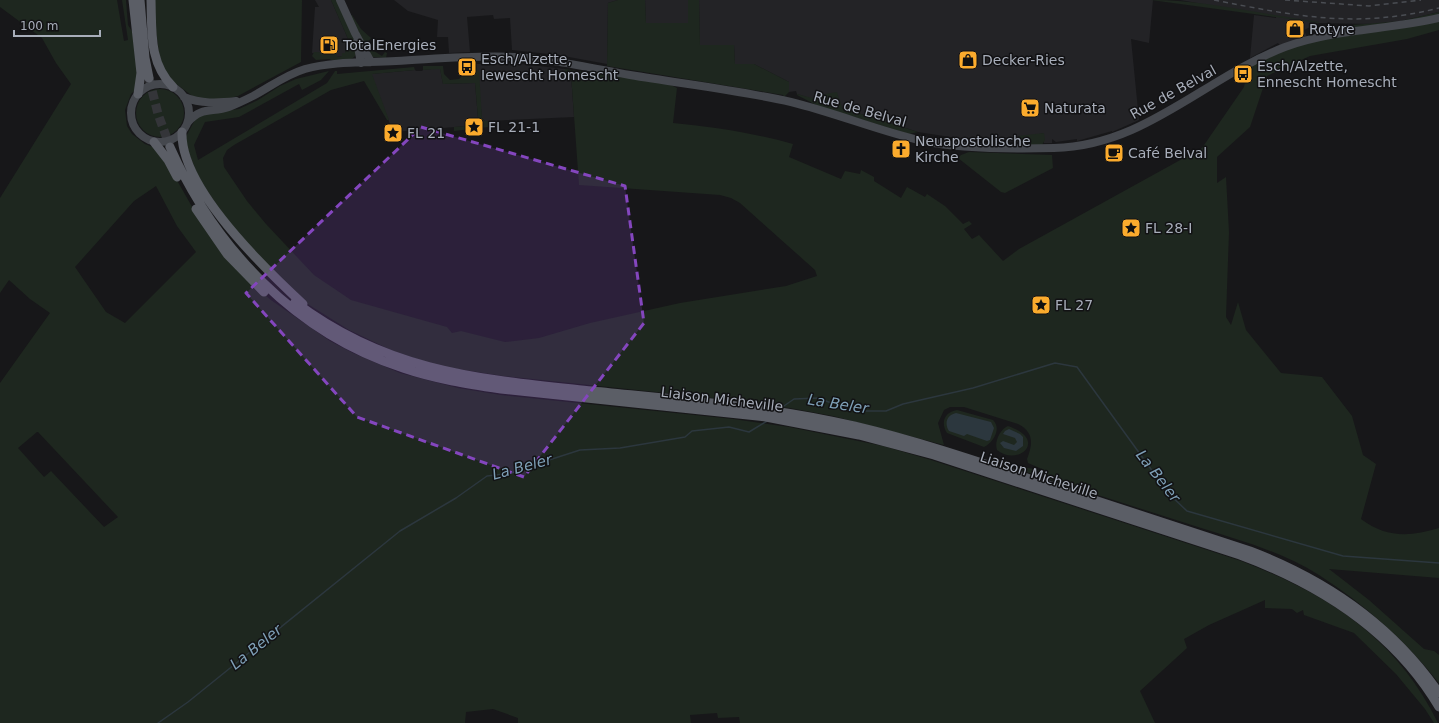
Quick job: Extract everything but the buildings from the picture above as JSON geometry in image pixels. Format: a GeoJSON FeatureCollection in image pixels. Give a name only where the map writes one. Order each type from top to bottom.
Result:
{"type":"FeatureCollection","features":[{"type":"Feature","properties":{"kind":"highway"},"geometry":{"type":"LineString","coordinates":[[133,0],[141,73],[138,94]]}},
{"type":"Feature","properties":{"kind":"highway"},"geometry":{"type":"LineString","coordinates":[[140,0],[145,58],[151,78],[144,0]]}},
{"type":"Feature","properties":{"kind":"highway"},"geometry":{"type":"LineString","coordinates":[[151,0],[155,56],[158,68],[173,87]]}},
{"type":"Feature","properties":{"kind":"highway"},"geometry":{"type":"LineString","coordinates":[[182,132],[183,151],[190,167],[224,221],[318,323]]}},
{"type":"Feature","properties":{"kind":"highway"},"geometry":{"type":"LineString","coordinates":[[154,142],[168,160],[182,188],[206,226],[236,265],[272,299],[294,314],[318,323]]}},
{"type":"Feature","properties":{"kind":"highway","name":"Liaison Micheville"},"geometry":{"type":"LineString","coordinates":[[172,147],[196,198],[232,250],[260,281],[357,349],[384,361],[432,377],[501,389],[773,414],[854,426],[942,450],[1274,560],[1317,581],[1362,611],[1387,632],[1415,661],[1439,692]]}},
{"type":"Feature","properties":{"kind":"highway","name":"Liaison Micheville"},"geometry":{"type":"LineString","coordinates":[[773,414],[934,455],[1272,567],[1315,588],[1354,614],[1382,638],[1409,665],[1439,707]]}},
{"type":"Feature","properties":{"kind":"main road"},"geometry":{"type":"LineString","coordinates":[[340,0],[355,33],[371,62]]}},
{"type":"Feature","properties":{"kind":"main road","name":"Rue de Belval"},"geometry":{"type":"LineString","coordinates":[[188,122],[203,111],[226,108],[243,101],[296,72],[315,67],[371,62],[487,57],[537,58],[774,98],[928,142],[961,146],[1057,148],[1095,144],[1124,134],[1242,68],[1288,46],[1318,37],[1403,26],[1439,18]]}},
{"type":"Feature","properties":{"kind":"main road"},"geometry":{"type":"LineString","coordinates":[[355,33],[361,63]]}},
{"type":"Feature","properties":{"kind":"main road"},"geometry":{"type":"LineString","coordinates":[[346,64],[355,60],[359,51]]}},
{"type":"Feature","properties":{"kind":"main road"},"geometry":{"type":"LineString","coordinates":[[184,97],[189,109],[188,122],[182,132],[169,141],[154,142],[141,135],[132,123],[131,108],[138,94],[150,85],[166,84],[173,87],[184,97],[195,101],[216,103],[243,101]]}},
{"type":"Feature","properties":{"kind":"highlighted area"},"geometry":{"type":"Polygon","coordinates":[[[421,127],[625,186],[644,323],[524,477],[357,417],[246,293],[421,127]]]}},
{"type":"Feature","properties":{"kind":"shaded area"},"geometry":{"type":"Polygon","coordinates":[[[0,0],[117,0],[124,41],[128,40],[122,0],[126,0],[128,25],[133,33],[139,74],[137,88],[131,94],[125,110],[127,126],[132,134],[145,144],[153,147],[166,161],[195,212],[252,284],[271,300],[330,341],[353,353],[400,373],[458,388],[501,395],[733,419],[789,427],[883,446],[931,460],[1241,561],[1302,588],[1330,604],[1356,622],[1380,643],[1402,666],[1421,693],[1438,723],[1434,723],[1425,709],[1396,674],[1354,633],[1304,615],[1303,610],[1297,613],[1292,609],[1265,608],[1265,600],[1209,625],[1184,639],[1187,648],[1140,691],[1155,723],[740,723],[739,717],[718,718],[717,713],[690,715],[691,723],[518,723],[518,718],[493,709],[466,712],[465,723],[0,723],[0,383],[50,313],[30,299],[9,280],[0,293],[0,198],[71,84],[56,63],[42,38],[0,7],[0,0]],[[156,186],[134,201],[75,267],[106,312],[125,323],[196,252],[177,226],[156,186]],[[38,432],[18,448],[44,477],[51,471],[104,527],[118,517],[38,432]]]}},
{"type":"Feature","properties":{"kind":"shaded area"},"geometry":{"type":"Polygon","coordinates":[[[154,0],[302,0],[301,62],[238,96],[222,100],[195,98],[171,80],[161,68],[155,23],[154,0]]]}},
{"type":"Feature","properties":{"kind":"shaded area"},"geometry":{"type":"Polygon","coordinates":[[[315,0],[331,0],[349,41],[345,45],[345,53],[342,56],[337,57],[336,53],[312,53],[315,7],[319,7],[315,0]]]}},
{"type":"Feature","properties":{"kind":"shaded area"},"geometry":{"type":"Polygon","coordinates":[[[331,0],[337,0],[356,45],[355,56],[348,60],[316,60],[312,56],[314,52],[337,53],[337,57],[342,56],[342,53],[345,53],[346,43],[349,41],[331,0]]]}},
{"type":"Feature","properties":{"kind":"shaded area"},"geometry":{"type":"Polygon","coordinates":[[[394,0],[618,0],[608,3],[607,64],[558,55],[512,50],[510,18],[494,19],[493,15],[467,17],[470,52],[449,53],[448,37],[437,37],[438,20],[408,11],[394,0]]]}},
{"type":"Feature","properties":{"kind":"shaded area"},"geometry":{"type":"Polygon","coordinates":[[[618,0],[645,0],[646,23],[688,23],[688,0],[699,0],[700,45],[734,45],[735,64],[754,64],[789,82],[789,92],[784,97],[783,95],[607,66],[608,3],[618,0]]]}},
{"type":"Feature","properties":{"kind":"shaded area"},"geometry":{"type":"Polygon","coordinates":[[[645,0],[688,0],[688,23],[646,24],[645,0]]]}},
{"type":"Feature","properties":{"kind":"shaded area"},"geometry":{"type":"Polygon","coordinates":[[[699,0],[1153,0],[1149,43],[1131,39],[1139,120],[1112,132],[1077,141],[1077,139],[1056,142],[1052,139],[1052,143],[1044,143],[1044,133],[1018,139],[1020,142],[963,139],[918,132],[797,94],[796,91],[789,92],[789,82],[754,64],[735,64],[734,45],[700,46],[699,0]]]}},
{"type":"Feature","properties":{"kind":"shaded area"},"geometry":{"type":"Polygon","coordinates":[[[1151,0],[1193,2],[1319,23],[1151,0]]]}},
{"type":"Feature","properties":{"kind":"shaded area"},"geometry":{"type":"Polygon","coordinates":[[[1180,0],[1439,0],[1439,12],[1401,21],[1372,24],[1319,23],[1304,30],[1308,40],[1282,48],[1278,43],[1250,58],[1254,15],[1276,17],[1180,0]]]}},
{"type":"Feature","properties":{"kind":"shaded area"},"geometry":{"type":"Polygon","coordinates":[[[1439,12],[1439,30],[1407,39],[1310,56],[1267,76],[1250,127],[1217,157],[1217,183],[1226,177],[1229,232],[1226,317],[1231,325],[1238,302],[1246,330],[1281,373],[1322,377],[1352,416],[1363,455],[1376,464],[1361,519],[1380,530],[1389,533],[1418,533],[1439,528],[1439,578],[1329,569],[1369,600],[1424,649],[1434,651],[1439,655],[1439,683],[1412,652],[1368,611],[1336,586],[1305,567],[1276,553],[1245,542],[1017,469],[1018,466],[1049,472],[1028,463],[1027,459],[1031,439],[1027,431],[1018,424],[964,407],[950,407],[944,410],[938,423],[944,445],[833,416],[790,408],[723,399],[503,376],[438,366],[393,351],[349,330],[306,303],[238,235],[199,179],[184,140],[196,118],[201,114],[239,109],[258,100],[280,86],[296,79],[329,71],[321,80],[302,90],[299,84],[239,117],[205,122],[194,145],[198,160],[327,83],[335,71],[337,71],[337,74],[414,67],[415,70],[372,74],[389,120],[387,120],[364,81],[331,90],[227,150],[223,158],[224,167],[247,201],[266,224],[314,275],[351,300],[447,327],[452,333],[461,331],[505,342],[539,338],[590,323],[680,303],[786,286],[817,276],[815,270],[740,203],[731,198],[720,195],[579,185],[571,74],[565,73],[565,69],[590,73],[591,70],[671,85],[677,88],[673,123],[734,131],[793,144],[789,157],[841,179],[845,171],[860,174],[861,170],[874,177],[874,181],[901,198],[907,187],[925,197],[927,194],[945,206],[963,224],[969,221],[972,224],[964,229],[972,239],[979,235],[1003,261],[1019,249],[1202,148],[1244,87],[1245,82],[1242,68],[1282,48],[1353,31],[1352,25],[1401,21],[1439,12]]]}},
{"type":"Feature","properties":{"kind":"shaded area"},"geometry":{"type":"Polygon","coordinates":[[[352,15],[361,29],[371,38],[368,42],[371,44],[369,48],[382,56],[385,52],[387,53],[386,58],[373,57],[368,52],[350,16],[352,15]]]}},
{"type":"Feature","properties":{"kind":"shaded area"},"geometry":{"type":"Polygon","coordinates":[[[512,63],[565,69],[565,73],[571,74],[574,117],[485,121],[482,118],[476,64],[512,63]]]}},
{"type":"Feature","properties":{"kind":"shaded area"},"geometry":{"type":"Polygon","coordinates":[[[476,64],[476,68],[479,71],[482,118],[485,121],[496,121],[499,124],[497,126],[454,131],[454,127],[480,125],[475,83],[443,84],[440,69],[423,70],[423,66],[443,66],[444,74],[450,80],[459,79],[465,73],[467,74],[472,65],[476,64]]]}},
{"type":"Feature","properties":{"kind":"shaded area"},"geometry":{"type":"Polygon","coordinates":[[[440,68],[443,84],[475,83],[480,125],[393,132],[371,74],[415,70],[422,71],[440,68]]]}},
{"type":"Feature","properties":{"kind":"shaded area"},"geometry":{"type":"Polygon","coordinates":[[[155,89],[165,89],[177,96],[184,108],[184,118],[177,130],[165,137],[155,137],[147,133],[140,126],[136,118],[136,108],[140,100],[147,93],[155,89]]]}},
{"type":"Feature","properties":{"kind":"shaded area"},"geometry":{"type":"Polygon","coordinates":[[[837,92],[842,108],[918,132],[909,134],[818,106],[797,95],[812,98],[819,95],[837,92]]]}},
{"type":"Feature","properties":{"kind":"shaded area"},"geometry":{"type":"Polygon","coordinates":[[[1044,133],[1045,140],[1042,145],[1023,145],[1018,136],[1044,133]]]}},
{"type":"Feature","properties":{"kind":"shaded area"},"geometry":{"type":"Polygon","coordinates":[[[969,152],[1052,155],[1053,168],[1005,193],[1001,192],[958,158],[969,152]]]}},
{"type":"Feature","properties":{"kind":"shaded area"},"geometry":{"type":"Polygon","coordinates":[[[957,410],[993,420],[997,427],[993,439],[984,447],[947,433],[944,425],[945,418],[949,413],[957,410]]]}},
{"type":"Feature","properties":{"kind":"shaded area"},"geometry":{"type":"Polygon","coordinates":[[[956,413],[991,422],[994,428],[990,440],[987,441],[967,434],[964,436],[949,431],[947,428],[947,420],[950,416],[956,413]]]}},
{"type":"Feature","properties":{"kind":"shaded area"},"geometry":{"type":"Polygon","coordinates":[[[1008,426],[1020,432],[1027,438],[1028,444],[1026,450],[1021,454],[1005,454],[997,450],[996,443],[998,436],[1002,430],[1008,426]]]}},
{"type":"Feature","properties":{"kind":"shaded area"},"geometry":{"type":"Polygon","coordinates":[[[1009,429],[1023,437],[1023,446],[1016,451],[1004,448],[1000,443],[1003,441],[1014,445],[1017,442],[1015,438],[1003,434],[1009,429]]]}},
{"type":"Feature","properties":{"kind":"waterway","name":"La Beler"},"geometry":{"type":"LineString","coordinates":[[781,408],[794,399],[818,398],[834,404],[851,405],[864,411],[886,411],[903,404],[973,388],[1055,363],[1077,367],[1169,494],[1187,511],[1343,556],[1439,563]]}},
{"type":"Feature","properties":{"kind":"waterway","name":"La Beler"},"geometry":{"type":"LineString","coordinates":[[158,723],[188,702],[400,531],[456,498],[487,476],[512,473],[580,450],[620,448],[685,437],[692,431],[729,427],[749,432],[767,421]]}},
{"type":"Feature","properties":{"kind":"tunnel"},"geometry":{"type":"LineString","coordinates":[[149,78],[158,114],[170,147]]}},
{"type":"Feature","properties":{"kind":"railway"},"geometry":{"type":"LineString","coordinates":[[1214,0],[1299,15],[1353,19],[1380,18],[1439,8]]}},
{"type":"Feature","properties":{"kind":"railway"},"geometry":{"type":"LineString","coordinates":[[1285,0],[1369,6],[1421,0]]}},
{"type":"Feature","properties":{"kind":"place","name":"Rotyre"},"geometry":{"type":"Point","coordinates":[1295,29]}},
{"type":"Feature","properties":{"kind":"place","name":"TotalEnergies"},"geometry":{"type":"Point","coordinates":[329,45]}},
{"type":"Feature","properties":{"kind":"place","name":"Decker-Ries"},"geometry":{"type":"Point","coordinates":[968,60]}},
{"type":"Feature","properties":{"kind":"place","name":"Esch/Alzette, Iewescht Homescht"},"geometry":{"type":"Point","coordinates":[467,67]}},
{"type":"Feature","properties":{"kind":"place","name":"Esch/Alzette, Ennescht Homescht"},"geometry":{"type":"Point","coordinates":[1243,74]}},
{"type":"Feature","properties":{"kind":"place","name":"Naturata"},"geometry":{"type":"Point","coordinates":[1030,108]}},
{"type":"Feature","properties":{"kind":"place","name":"FL 21-1"},"geometry":{"type":"Point","coordinates":[474,127]}},
{"type":"Feature","properties":{"kind":"place","name":"FL 21"},"geometry":{"type":"Point","coordinates":[393,133]}},
{"type":"Feature","properties":{"kind":"place","name":"Neuapostolische Kirche"},"geometry":{"type":"Point","coordinates":[901,149]}},
{"type":"Feature","properties":{"kind":"place","name":"Café Belval"},"geometry":{"type":"Point","coordinates":[1114,153]}},
{"type":"Feature","properties":{"kind":"place","name":"FL 28-I"},"geometry":{"type":"Point","coordinates":[1131,228]}},
{"type":"Feature","properties":{"kind":"place","name":"FL 27"},"geometry":{"type":"Point","coordinates":[1041,305]}}]}
